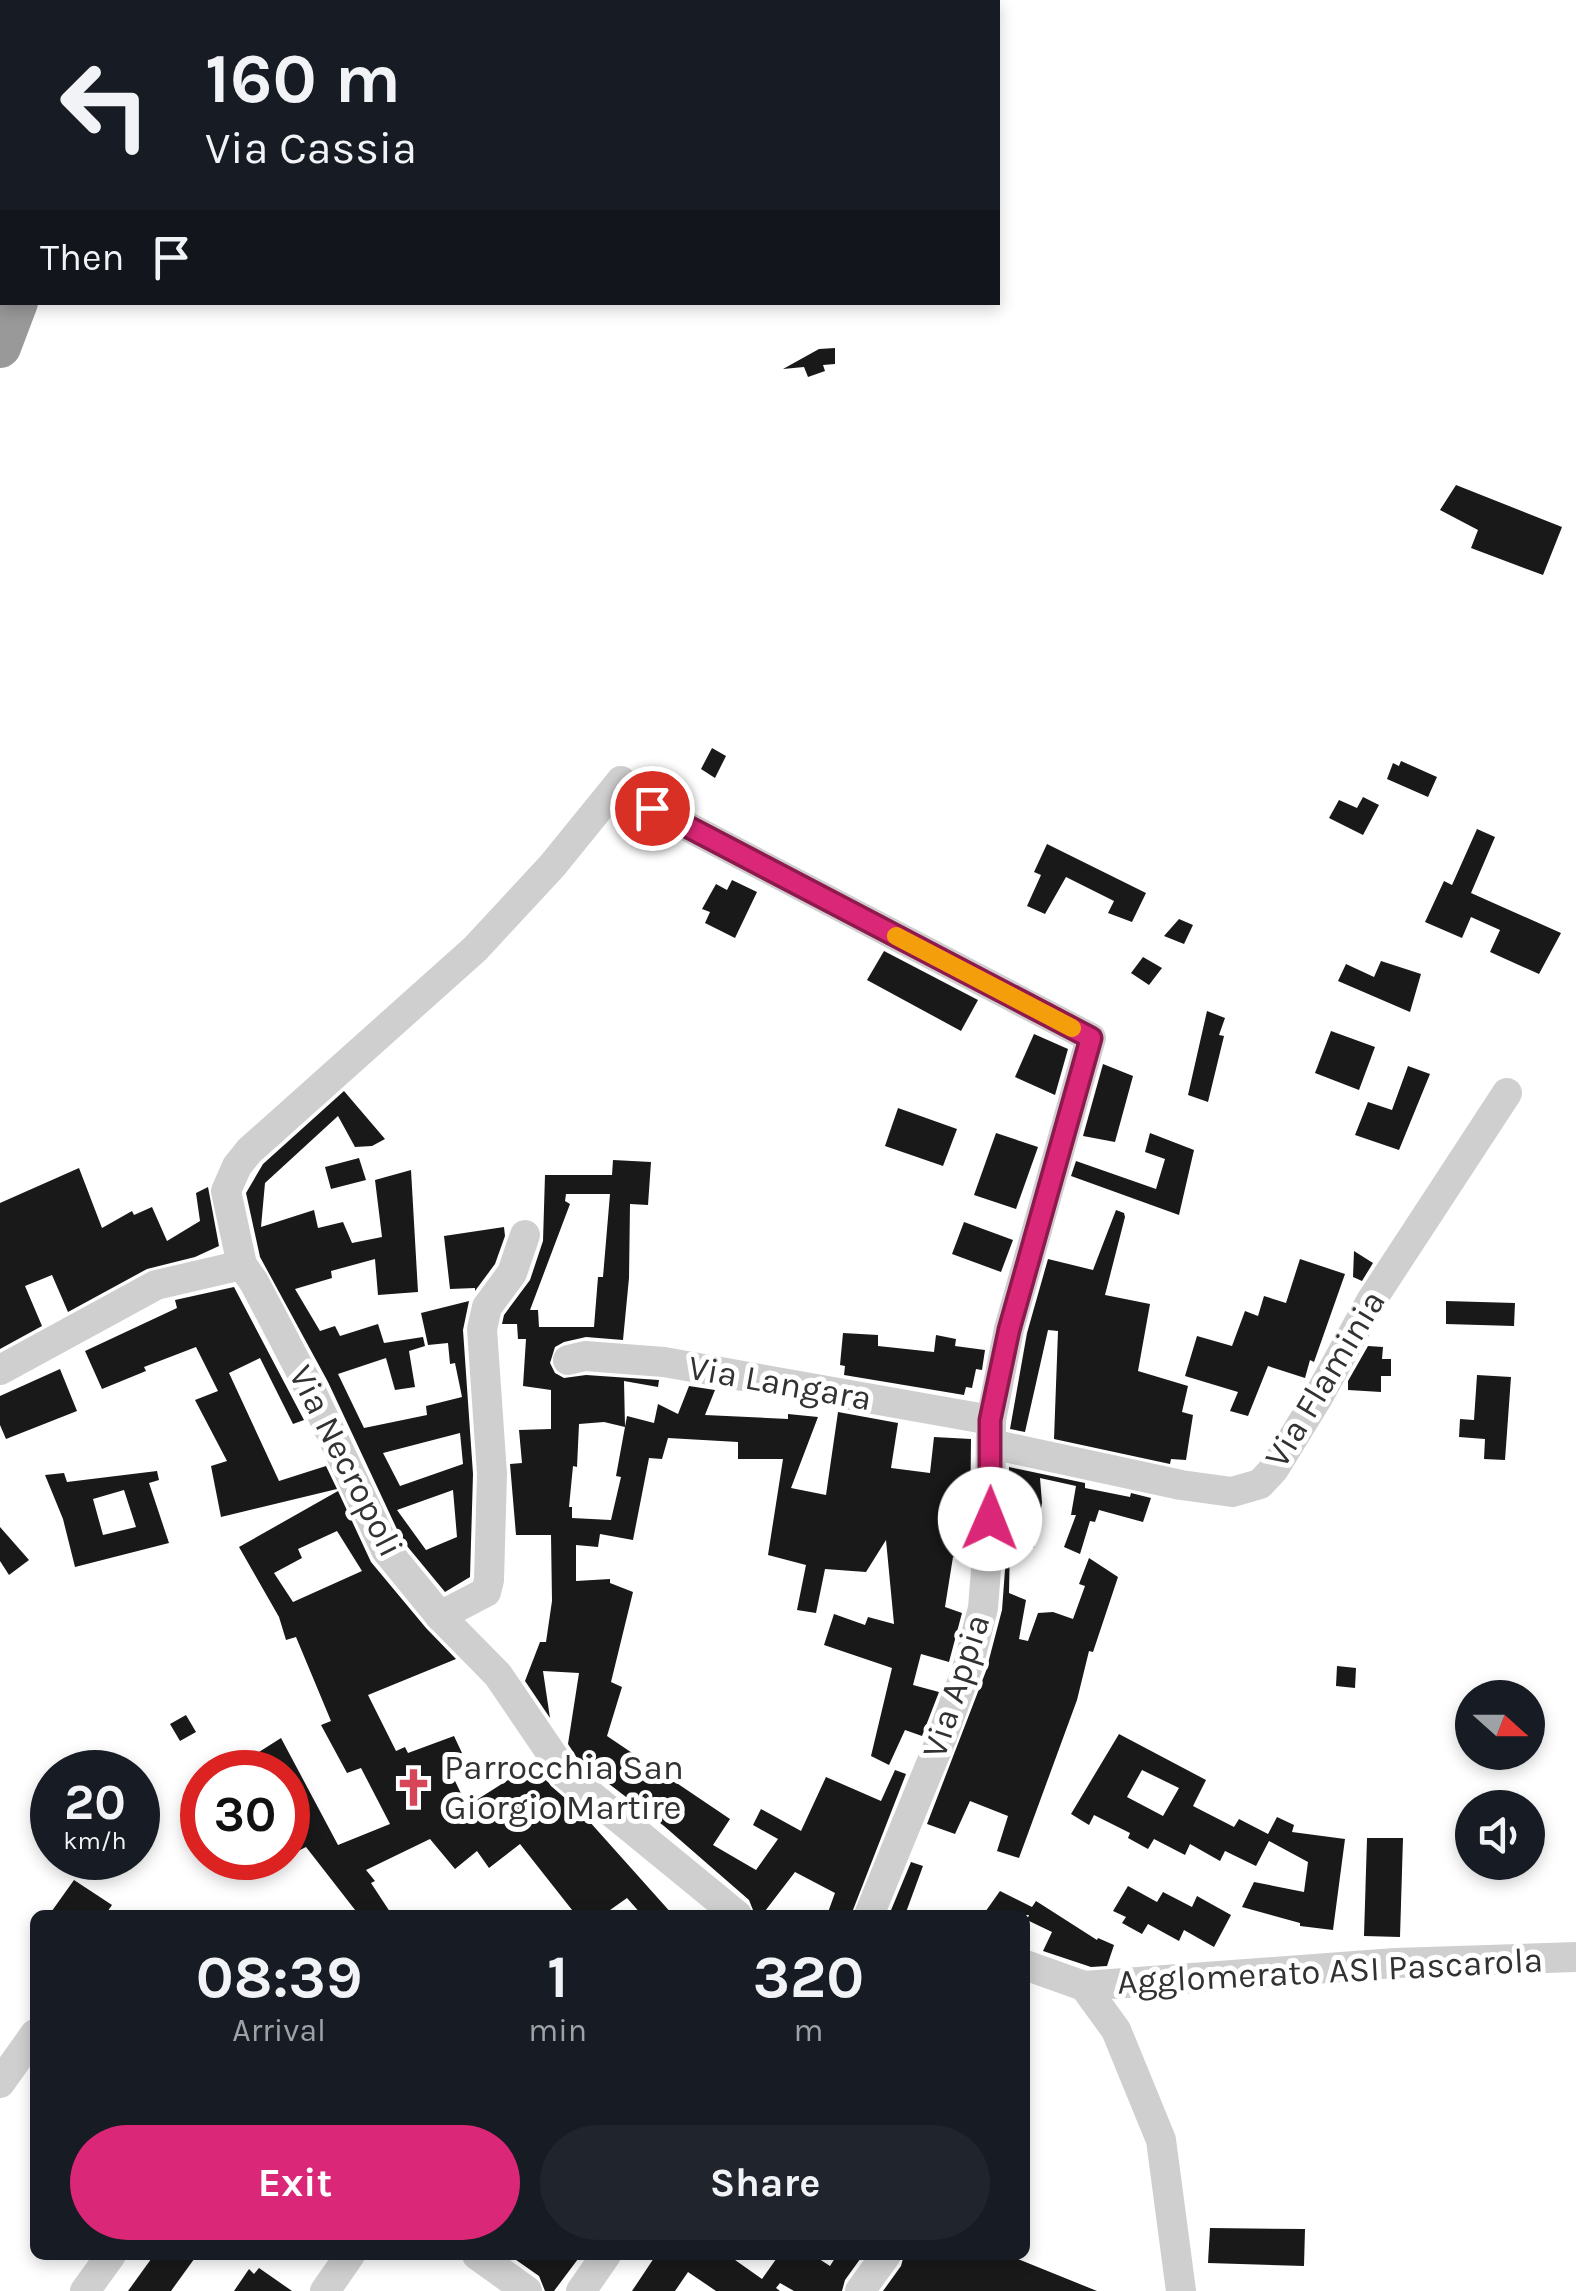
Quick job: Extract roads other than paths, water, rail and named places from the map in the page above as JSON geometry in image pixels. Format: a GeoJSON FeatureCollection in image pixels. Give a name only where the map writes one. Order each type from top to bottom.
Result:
{"type":"FeatureCollection","features":[{"type":"Feature","properties":{"kind":"highway"},"geometry":{"type":"LineString","coordinates":[[0,347],[16,305]]}},
{"type":"Feature","properties":{"kind":"street","name":"Via Necropoli"},"geometry":{"type":"LineString","coordinates":[[621,781],[552,866],[475,949],[250,1151],[226,1191],[242,1265],[311,1391],[386,1550],[440,1616],[498,1675],[566,1776],[731,1910]]}},
{"type":"Feature","properties":{"kind":"street","name":"Via Appia"},"geometry":{"type":"LineString","coordinates":[[652,808],[1091,1038],[1009,1330],[991,1432],[990,1519],[980,1622],[942,1737],[870,1910]]}},
{"type":"Feature","properties":{"kind":"street","name":"Via Flaminia"},"geometry":{"type":"LineString","coordinates":[[991,1432],[1181,1485],[1232,1492],[1260,1484],[1317,1399],[1371,1301],[1506,1093]]}},
{"type":"Feature","properties":{"kind":"street"},"geometry":{"type":"LineString","coordinates":[[440,1616],[486,1592],[489,1580],[492,1474],[482,1329],[487,1307],[512,1273],[525,1235]]}},
{"type":"Feature","properties":{"kind":"street"},"geometry":{"type":"LineString","coordinates":[[0,1370],[156,1285],[242,1265]]}},
{"type":"Feature","properties":{"kind":"street","name":"Via Langara"},"geometry":{"type":"LineString","coordinates":[[568,1360],[584,1356],[664,1362],[991,1432]]}},
{"type":"Feature","properties":{"kind":"street","name":"Agglomerato ASI Pascarola"},"geometry":{"type":"LineString","coordinates":[[1084,1986],[1396,1963],[1576,1958]]}},
{"type":"Feature","properties":{"kind":"street"},"geometry":{"type":"LineString","coordinates":[[1030,1967],[1084,1986],[1116,2030],[1161,2140],[1181,2291]]}},
{"type":"Feature","properties":{"kind":"street"},"geometry":{"type":"LineString","coordinates":[[0,2082],[30,2041]]}},
{"type":"Feature","properties":{"kind":"street"},"geometry":{"type":"LineString","coordinates":[[85,2291],[107,2260]]}},
{"type":"Feature","properties":{"kind":"street"},"geometry":{"type":"LineString","coordinates":[[324,2291],[346,2260]]}},
{"type":"Feature","properties":{"kind":"street"},"geometry":{"type":"LineString","coordinates":[[484,2260],[527,2291]]}},
{"type":"Feature","properties":{"kind":"street"},"geometry":{"type":"LineString","coordinates":[[581,2291],[603,2260]]}},
{"type":"Feature","properties":{"kind":"street"},"geometry":{"type":"LineString","coordinates":[[860,2291],[882,2260]]}},
{"type":"Feature","properties":{"kind":"place","name":"Parrocchia San Giorgio Martire"},"geometry":{"type":"Point","coordinates":[414,1787]}}]}
